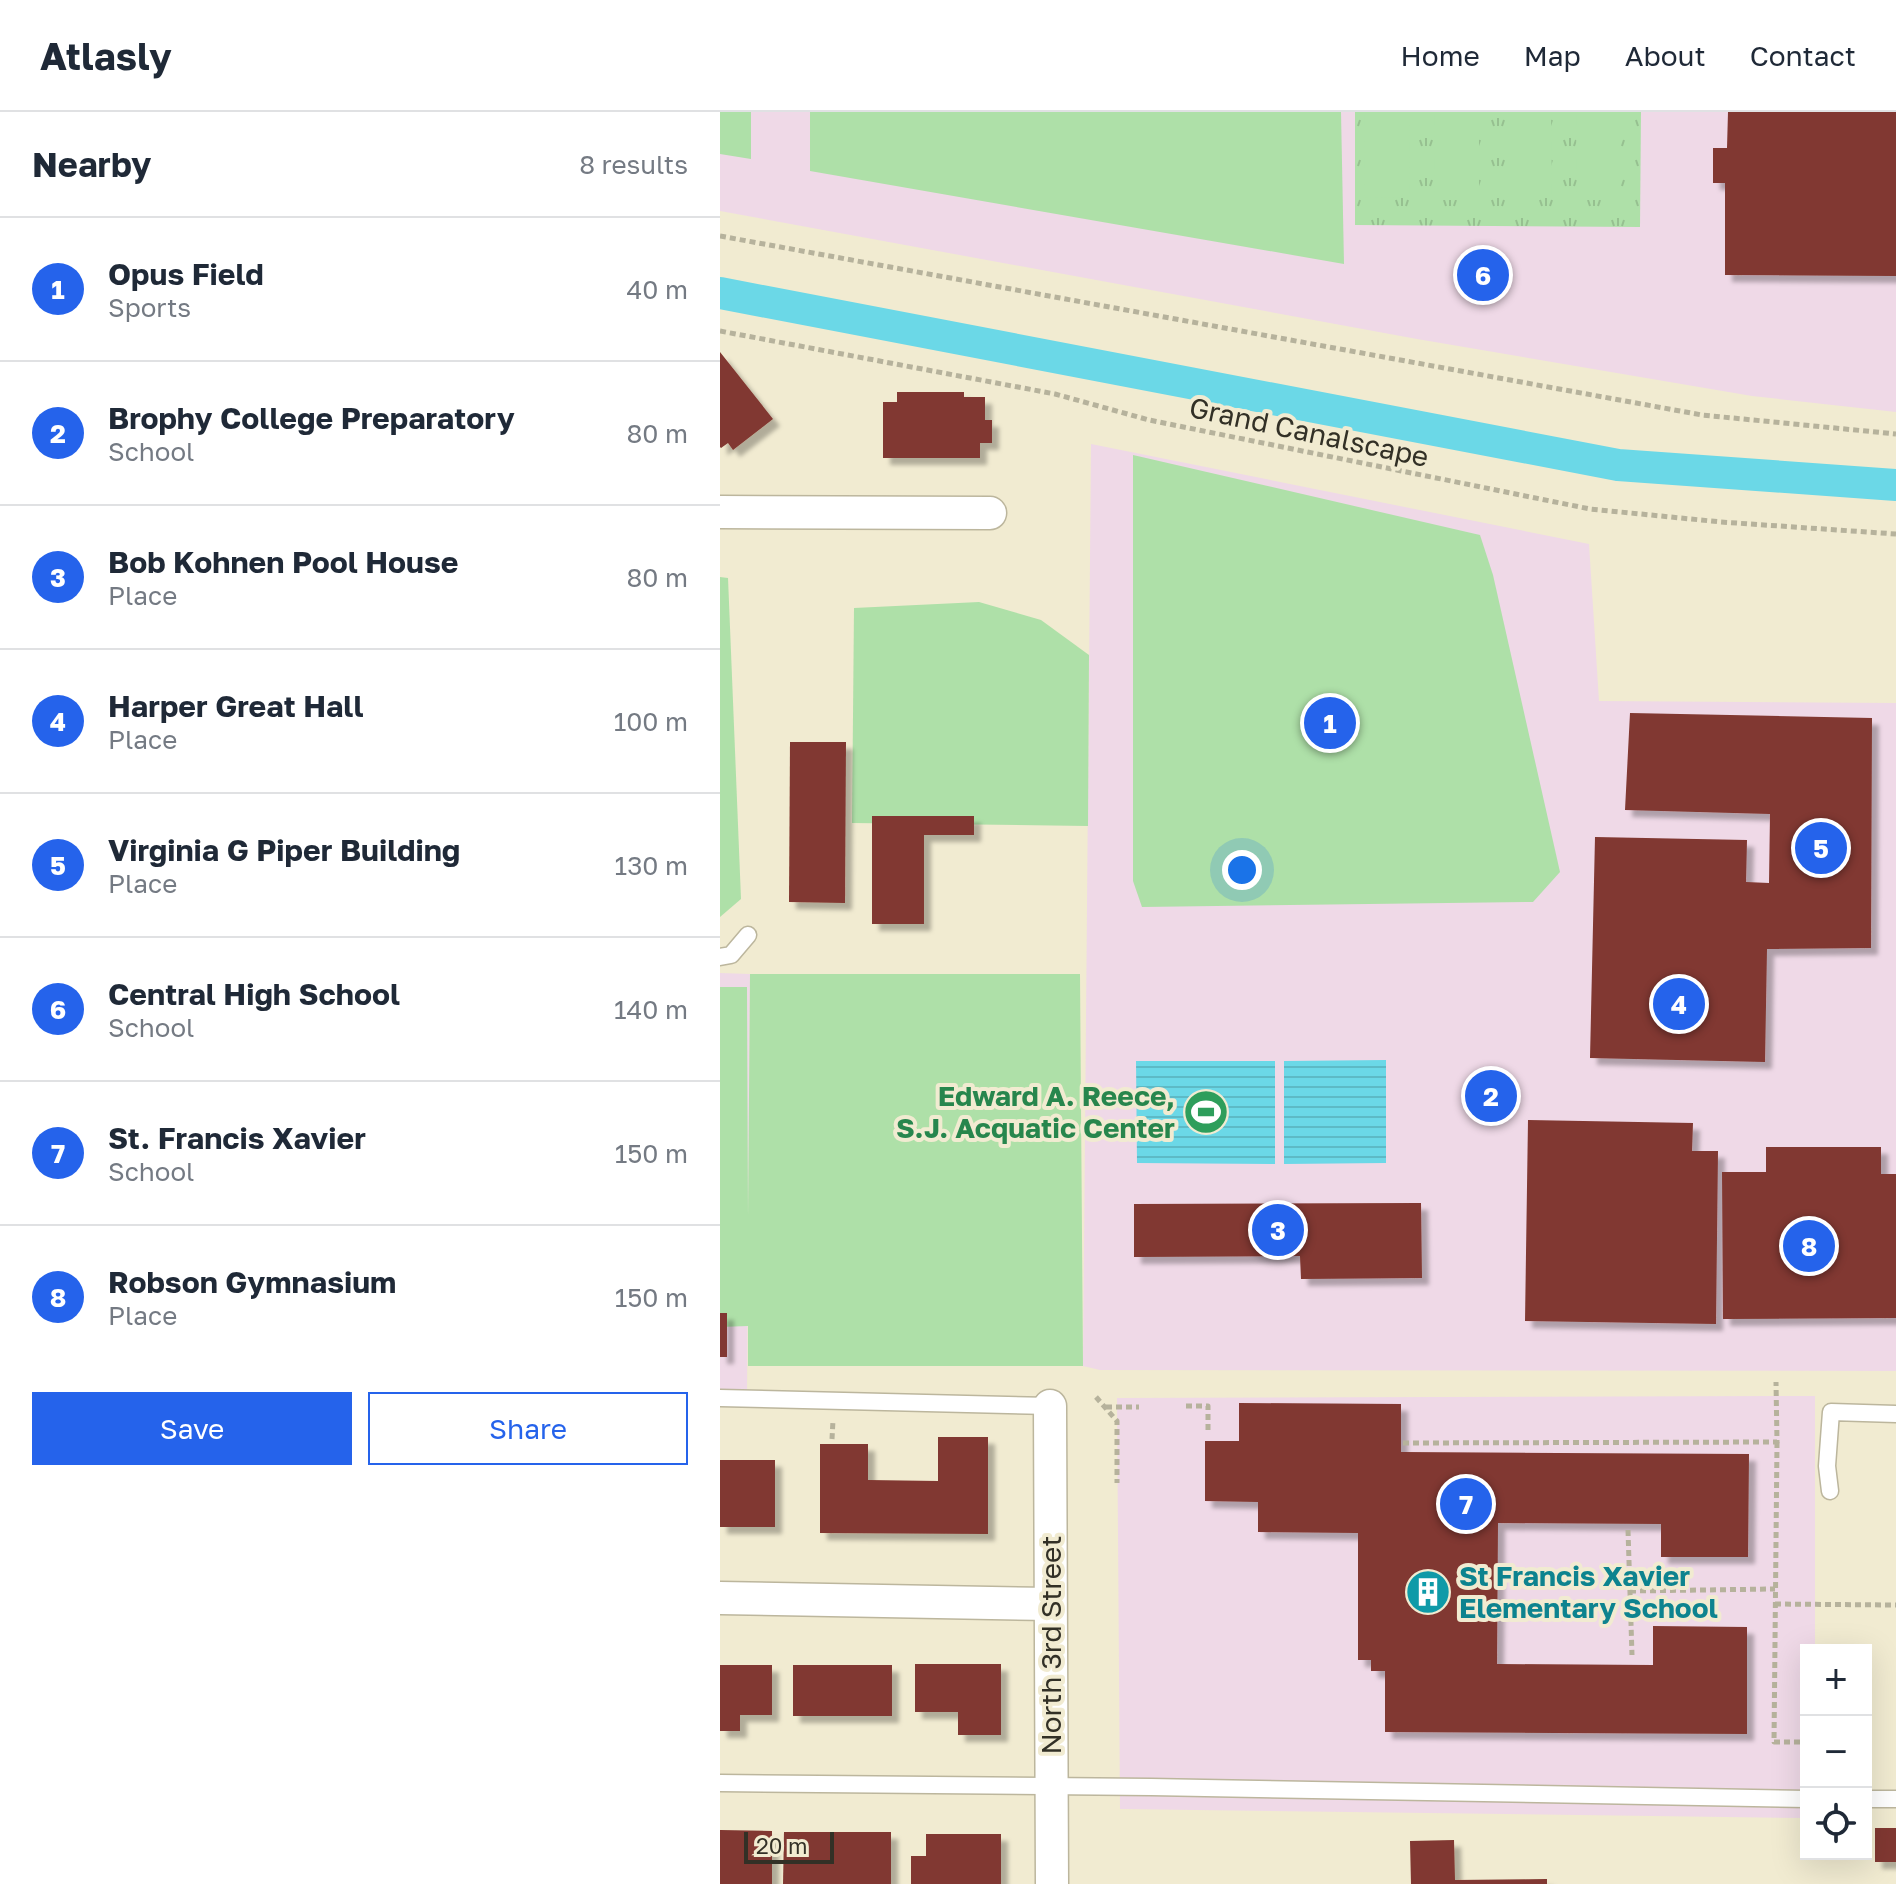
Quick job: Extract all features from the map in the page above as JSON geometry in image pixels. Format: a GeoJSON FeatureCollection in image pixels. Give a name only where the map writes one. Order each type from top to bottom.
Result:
{"type":"FeatureCollection","features":[{"type":"Feature","properties":{"kind":"street"},"geometry":{"type":"LineString","coordinates":[[720,512],[990,513]]}},
{"type":"Feature","properties":{"kind":"street","name":"North 3rd Street"},"geometry":{"type":"LineString","coordinates":[[1050,1406],[1052,1884]]}},
{"type":"Feature","properties":{"kind":"street"},"geometry":{"type":"LineString","coordinates":[[720,1598],[1050,1604]]}},
{"type":"Feature","properties":{"kind":"lane"},"geometry":{"type":"LineString","coordinates":[[720,957],[731,955],[748,935]]}},
{"type":"Feature","properties":{"kind":"lane"},"geometry":{"type":"LineString","coordinates":[[720,1398],[1050,1406]]}},
{"type":"Feature","properties":{"kind":"lane"},"geometry":{"type":"LineString","coordinates":[[1830,1491],[1827,1466],[1831,1412],[1895,1413]]}},
{"type":"Feature","properties":{"kind":"lane"},"geometry":{"type":"LineString","coordinates":[[720,1783],[1800,1799]]}},
{"type":"Feature","properties":{"kind":"lane"},"geometry":{"type":"LineString","coordinates":[[1872,1799],[1896,1799]]}},
{"type":"Feature","properties":{"kind":"path"},"geometry":{"type":"LineString","coordinates":[[720,236],[1702,415],[1896,434]]}},
{"type":"Feature","properties":{"kind":"path","name":"Grand Canalscape"},"geometry":{"type":"LineString","coordinates":[[720,331],[1055,394],[1149,420],[1590,509],[1896,534]]}},
{"type":"Feature","properties":{"kind":"path"},"geometry":{"type":"LineString","coordinates":[[1776,1382],[1774,1742],[1800,1742]]}},
{"type":"Feature","properties":{"kind":"path"},"geometry":{"type":"LineString","coordinates":[[1096,1397],[1117,1421],[1117,1483]]}},
{"type":"Feature","properties":{"kind":"path"},"geometry":{"type":"LineString","coordinates":[[1186,1406],[1208,1406],[1208,1432]]}},
{"type":"Feature","properties":{"kind":"path"},"geometry":{"type":"LineString","coordinates":[[1105,1407],[1139,1407]]}},
{"type":"Feature","properties":{"kind":"path"},"geometry":{"type":"LineString","coordinates":[[1403,1443],[1777,1442]]}},
{"type":"Feature","properties":{"kind":"path"},"geometry":{"type":"LineString","coordinates":[[1628,1530],[1632,1655]]}},
{"type":"Feature","properties":{"kind":"path"},"geometry":{"type":"LineString","coordinates":[[1630,1591],[1775,1589]]}},
{"type":"Feature","properties":{"kind":"path"},"geometry":{"type":"LineString","coordinates":[[1775,1604],[1896,1605]]}},
{"type":"Feature","properties":{"kind":"shaded area"},"geometry":{"type":"Polygon","coordinates":[[[720,112],[1896,112],[1896,412],[1752,396],[1417,339],[720,211],[720,112]]]}},
{"type":"Feature","properties":{"kind":"shaded area"},"geometry":{"type":"Polygon","coordinates":[[[1091,444],[1589,544],[1599,701],[1896,703],[1896,1371],[1100,1370],[1083,1366],[1091,444]]]}},
{"type":"Feature","properties":{"kind":"shaded area"},"geometry":{"type":"Polygon","coordinates":[[[720,973],[750,974],[747,1394],[720,1395],[720,973]]]}},
{"type":"Feature","properties":{"kind":"shaded area"},"geometry":{"type":"Polygon","coordinates":[[[1815,1396],[1815,1644],[1800,1644],[1800,1818],[1120,1809],[1117,1398],[1815,1396]]]}},
{"type":"Feature","properties":{"kind":"green space"},"geometry":{"type":"Polygon","coordinates":[[[720,112],[751,112],[751,159],[720,154],[720,112]]]}},
{"type":"Feature","properties":{"kind":"green space"},"geometry":{"type":"Polygon","coordinates":[[[810,112],[1341,112],[1344,264],[810,171],[810,112]]]}},
{"type":"Feature","properties":{"kind":"green space"},"geometry":{"type":"Polygon","coordinates":[[[1355,112],[1641,112],[1640,227],[1355,225],[1355,112]]]}},
{"type":"Feature","properties":{"kind":"green space"},"geometry":{"type":"Polygon","coordinates":[[[1364,112],[1409,112],[1410,197],[1365,198],[1364,112]]]}},
{"type":"Feature","properties":{"kind":"green space"},"geometry":{"type":"Polygon","coordinates":[[[1434,112],[1479,112],[1479,200],[1435,200],[1434,112]]]}},
{"type":"Feature","properties":{"kind":"green space"},"geometry":{"type":"Polygon","coordinates":[[[1506,112],[1551,112],[1552,197],[1506,197],[1506,112]]]}},
{"type":"Feature","properties":{"kind":"green space"},"geometry":{"type":"Polygon","coordinates":[[[1576,112],[1621,112],[1621,200],[1577,200],[1576,112]]]}},
{"type":"Feature","properties":{"kind":"green space"},"geometry":{"type":"Polygon","coordinates":[[[1133,455],[1480,535],[1493,575],[1560,872],[1533,902],[1142,907],[1133,881],[1133,455]]]}},
{"type":"Feature","properties":{"kind":"green space"},"geometry":{"type":"Polygon","coordinates":[[[720,577],[728,578],[741,899],[720,917],[720,577]]]}},
{"type":"Feature","properties":{"kind":"green space"},"geometry":{"type":"Polygon","coordinates":[[[979,602],[1041,620],[1089,655],[1088,826],[852,823],[854,608],[979,602]]]}},
{"type":"Feature","properties":{"kind":"green space"},"geometry":{"type":"Polygon","coordinates":[[[750,974],[1080,974],[1083,1366],[748,1366],[748,1326],[720,1327],[720,987],[747,987],[748,1218],[750,974]]]}},
{"type":"Feature","properties":{"kind":"water"},"geometry":{"type":"Polygon","coordinates":[[[1386,1060],[1386,1163],[1284,1164],[1284,1061],[1386,1060]]]}},
{"type":"Feature","properties":{"kind":"water","name":"Edward A. Reece, S.J. Acquatic Center"},"geometry":{"type":"Polygon","coordinates":[[[1136,1061],[1275,1061],[1275,1164],[1137,1163],[1136,1061]]]}},
{"type":"Feature","properties":{"kind":"building"},"geometry":{"type":"Polygon","coordinates":[[[1728,112],[1896,112],[1896,276],[1725,275],[1725,183],[1713,183],[1713,148],[1727,148],[1728,112]]]}},
{"type":"Feature","properties":{"kind":"building"},"geometry":{"type":"Polygon","coordinates":[[[720,352],[773,419],[733,450],[728,443],[720,447],[720,352]]]}},
{"type":"Feature","properties":{"kind":"building"},"geometry":{"type":"Polygon","coordinates":[[[897,392],[964,392],[964,397],[985,397],[985,420],[992,420],[992,443],[980,443],[980,458],[883,458],[883,402],[897,402],[897,392]]]}},
{"type":"Feature","properties":{"kind":"building"},"geometry":{"type":"Polygon","coordinates":[[[1630,713],[1872,718],[1871,948],[1767,949],[1765,1062],[1590,1058],[1595,837],[1747,840],[1746,882],[1769,883],[1770,814],[1625,810],[1630,713]]]}},
{"type":"Feature","properties":{"kind":"building"},"geometry":{"type":"Polygon","coordinates":[[[790,742],[846,742],[845,903],[789,902],[790,742]]]}},
{"type":"Feature","properties":{"kind":"building"},"geometry":{"type":"Polygon","coordinates":[[[872,816],[974,816],[974,835],[924,835],[924,924],[872,924],[872,816]]]}},
{"type":"Feature","properties":{"kind":"building"},"geometry":{"type":"Polygon","coordinates":[[[1528,1120],[1693,1123],[1692,1151],[1718,1151],[1716,1324],[1525,1321],[1528,1120]]]}},
{"type":"Feature","properties":{"kind":"building"},"geometry":{"type":"Polygon","coordinates":[[[1766,1147],[1881,1147],[1881,1174],[1896,1174],[1896,1318],[1723,1319],[1722,1172],[1766,1172],[1766,1147]]]}},
{"type":"Feature","properties":{"kind":"building"},"geometry":{"type":"Polygon","coordinates":[[[1421,1203],[1422,1278],[1301,1279],[1300,1256],[1134,1257],[1134,1204],[1421,1203]]]}},
{"type":"Feature","properties":{"kind":"building"},"geometry":{"type":"Polygon","coordinates":[[[720,1313],[727,1313],[727,1357],[720,1357],[720,1313]]]}},
{"type":"Feature","properties":{"kind":"building","name":"St Francis Xavier Elementary School"},"geometry":{"type":"Polygon","coordinates":[[[1239,1403],[1401,1404],[1401,1452],[1749,1454],[1748,1557],[1661,1557],[1661,1524],[1498,1523],[1497,1664],[1653,1665],[1653,1626],[1747,1627],[1747,1734],[1385,1732],[1385,1671],[1371,1671],[1371,1660],[1358,1660],[1358,1533],[1258,1532],[1258,1502],[1205,1501],[1205,1441],[1239,1441],[1239,1403]]]}},
{"type":"Feature","properties":{"kind":"building"},"geometry":{"type":"Polygon","coordinates":[[[938,1437],[988,1437],[988,1534],[820,1533],[820,1444],[868,1444],[868,1480],[938,1481],[938,1437]]]}},
{"type":"Feature","properties":{"kind":"building"},"geometry":{"type":"Polygon","coordinates":[[[720,1460],[775,1460],[775,1527],[720,1527],[720,1460]]]}},
{"type":"Feature","properties":{"kind":"building"},"geometry":{"type":"Polygon","coordinates":[[[915,1664],[1001,1664],[1001,1735],[958,1735],[958,1712],[915,1712],[915,1664]]]}},
{"type":"Feature","properties":{"kind":"building"},"geometry":{"type":"Polygon","coordinates":[[[720,1665],[772,1665],[772,1715],[740,1715],[740,1731],[720,1731],[720,1665]]]}},
{"type":"Feature","properties":{"kind":"building"},"geometry":{"type":"Polygon","coordinates":[[[793,1665],[892,1665],[892,1716],[793,1716],[793,1665]]]}},
{"type":"Feature","properties":{"kind":"building"},"geometry":{"type":"Polygon","coordinates":[[[1875,1828],[1896,1828],[1896,1862],[1875,1862],[1875,1828]]]}},
{"type":"Feature","properties":{"kind":"building"},"geometry":{"type":"Polygon","coordinates":[[[720,1830],[772,1831],[772,1884],[720,1884],[720,1830]]]}},
{"type":"Feature","properties":{"kind":"building"},"geometry":{"type":"Polygon","coordinates":[[[784,1832],[891,1832],[891,1884],[783,1884],[784,1832]]]}},
{"type":"Feature","properties":{"kind":"building"},"geometry":{"type":"Polygon","coordinates":[[[926,1834],[1001,1834],[1001,1884],[911,1884],[911,1856],[926,1856],[926,1834]]]}},
{"type":"Feature","properties":{"kind":"building"},"geometry":{"type":"Polygon","coordinates":[[[1454,1840],[1455,1880],[1547,1879],[1547,1884],[1411,1884],[1410,1841],[1454,1840]]]}},
{"type":"Feature","properties":{"kind":"waterway"},"geometry":{"type":"LineString","coordinates":[[720,293],[1618,465],[1896,485]]}},
{"type":"Feature","properties":{"kind":"place","name":"Central High School"},"geometry":{"type":"Point","coordinates":[1483,275]}},
{"type":"Feature","properties":{"kind":"place","name":"Opus Field"},"geometry":{"type":"Point","coordinates":[1330,723]}},
{"type":"Feature","properties":{"kind":"place","name":"Virginia G Piper Building"},"geometry":{"type":"Point","coordinates":[1821,848]}},
{"type":"Feature","properties":{"kind":"place","name":"Harper Great Hall"},"geometry":{"type":"Point","coordinates":[1679,1004]}},
{"type":"Feature","properties":{"kind":"place","name":"Brophy College Preparatory"},"geometry":{"type":"Point","coordinates":[1491,1096]}},
{"type":"Feature","properties":{"kind":"place","name":"Edward A. Reece, S.J. Acquatic Center"},"geometry":{"type":"Point","coordinates":[1206,1112]}},
{"type":"Feature","properties":{"kind":"place","name":"Bob Kohnen Pool House"},"geometry":{"type":"Point","coordinates":[1278,1230]}},
{"type":"Feature","properties":{"kind":"place","name":"Robson Gymnasium"},"geometry":{"type":"Point","coordinates":[1809,1246]}},
{"type":"Feature","properties":{"kind":"place","name":"St. Francis Xavier"},"geometry":{"type":"Point","coordinates":[1466,1504]}},
{"type":"Feature","properties":{"kind":"place","name":"St Francis Xavier Elementary School"},"geometry":{"type":"Point","coordinates":[1428,1592]}}]}
